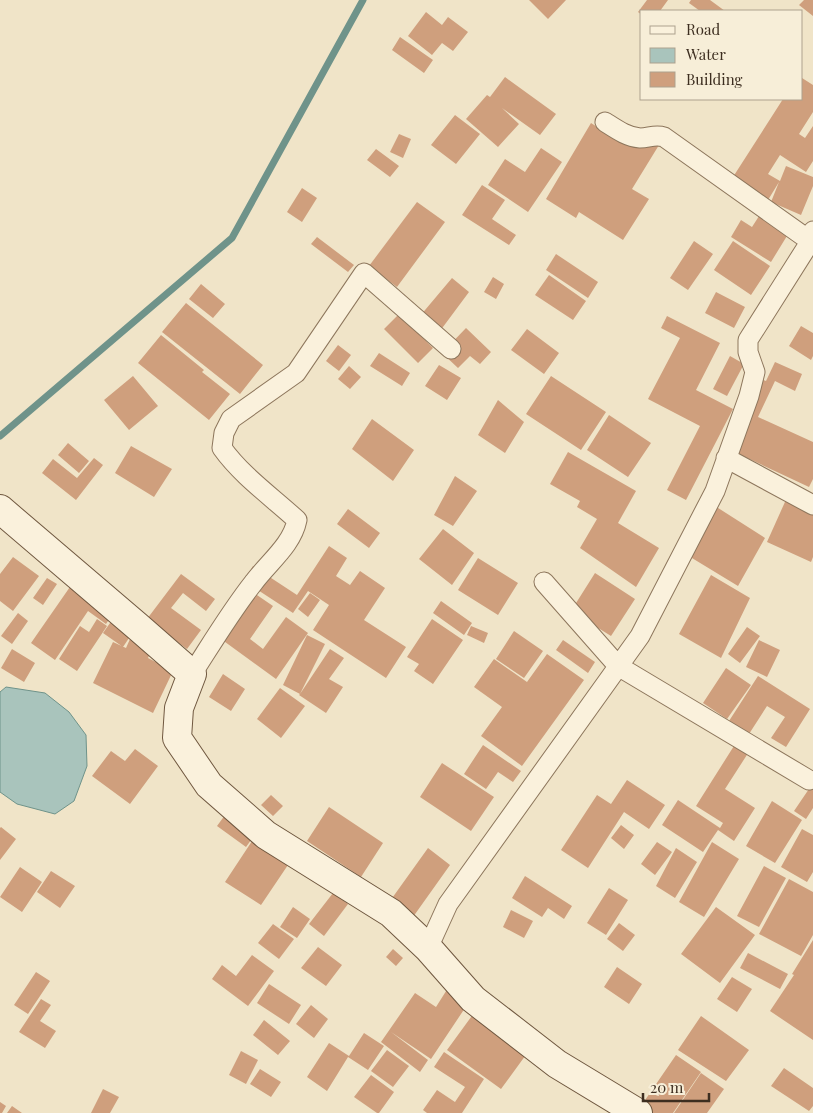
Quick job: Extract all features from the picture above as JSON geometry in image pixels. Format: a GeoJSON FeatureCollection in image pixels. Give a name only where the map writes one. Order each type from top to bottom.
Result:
{"type":"FeatureCollection","features":[{"type":"Feature","properties":{"kind":"main road"},"geometry":{"type":"LineString","coordinates":[[0,509],[192,674],[179,708],[178,738],[209,785],[266,835],[391,913],[428,948],[473,999],[557,1064],[638,1113]]}},
{"type":"Feature","properties":{"kind":"street"},"geometry":{"type":"LineString","coordinates":[[428,948],[448,904],[640,636],[714,491],[749,396],[756,372],[748,352],[748,340],[812,239],[664,138],[658,135],[640,138],[626,135],[605,122]]}},
{"type":"Feature","properties":{"kind":"street"},"geometry":{"type":"LineString","coordinates":[[192,674],[248,589],[294,533],[298,520],[229,458],[222,448],[224,432],[231,419],[296,373],[364,273],[451,349]]}},
{"type":"Feature","properties":{"kind":"street"},"geometry":{"type":"LineString","coordinates":[[726,458],[813,505]]}},
{"type":"Feature","properties":{"kind":"street"},"geometry":{"type":"LineString","coordinates":[[544,582],[618,666],[809,780]]}},
{"type":"Feature","properties":{"kind":"water"},"geometry":{"type":"Polygon","coordinates":[[[6,687],[45,693],[69,712],[86,735],[87,766],[74,801],[55,814],[17,804],[0,792],[0,692],[6,687]]]}},
{"type":"Feature","properties":{"kind":"building"},"geometry":{"type":"Polygon","coordinates":[[[529,0],[566,0],[548,19],[529,0]]]}},
{"type":"Feature","properties":{"kind":"building"},"geometry":{"type":"Polygon","coordinates":[[[647,0],[668,0],[661,10],[640,10],[640,14],[638,12],[647,0]]]}},
{"type":"Feature","properties":{"kind":"building"},"geometry":{"type":"Polygon","coordinates":[[[691,0],[710,0],[724,10],[699,10],[689,3],[691,0]]]}},
{"type":"Feature","properties":{"kind":"building"},"geometry":{"type":"Polygon","coordinates":[[[804,0],[813,0],[813,16],[799,5],[804,0]]]}},
{"type":"Feature","properties":{"kind":"building"},"geometry":{"type":"Polygon","coordinates":[[[426,12],[442,25],[448,17],[468,32],[453,51],[442,43],[432,55],[408,36],[426,12]]]}},
{"type":"Feature","properties":{"kind":"building"},"geometry":{"type":"Polygon","coordinates":[[[400,37],[433,60],[424,73],[392,50],[400,37]]]}},
{"type":"Feature","properties":{"kind":"building"},"geometry":{"type":"Polygon","coordinates":[[[505,77],[556,114],[540,135],[502,108],[519,124],[498,147],[466,119],[487,95],[490,97],[505,77]]]}},
{"type":"Feature","properties":{"kind":"building"},"geometry":{"type":"Polygon","coordinates":[[[803,79],[813,85],[813,112],[799,134],[805,138],[813,126],[813,161],[806,172],[780,155],[768,174],[780,181],[786,166],[813,177],[813,186],[801,215],[771,202],[779,182],[768,200],[733,177],[782,100],[803,100],[803,79]]]}},
{"type":"Feature","properties":{"kind":"building"},"geometry":{"type":"Polygon","coordinates":[[[455,115],[480,134],[456,164],[431,145],[455,115]]]}},
{"type":"Feature","properties":{"kind":"building"},"geometry":{"type":"Polygon","coordinates":[[[591,123],[608,134],[659,145],[632,189],[649,199],[623,240],[579,212],[576,218],[546,199],[591,123]]]}},
{"type":"Feature","properties":{"kind":"building"},"geometry":{"type":"Polygon","coordinates":[[[399,134],[411,139],[403,158],[390,152],[399,134]]]}},
{"type":"Feature","properties":{"kind":"building"},"geometry":{"type":"Polygon","coordinates":[[[541,148],[562,162],[528,212],[488,185],[505,159],[525,172],[541,148]]]}},
{"type":"Feature","properties":{"kind":"building"},"geometry":{"type":"Polygon","coordinates":[[[376,149],[399,166],[390,177],[367,160],[376,149]]]}},
{"type":"Feature","properties":{"kind":"building"},"geometry":{"type":"Polygon","coordinates":[[[482,185],[505,200],[492,219],[516,235],[509,245],[462,215],[482,185]]]}},
{"type":"Feature","properties":{"kind":"building"},"geometry":{"type":"Polygon","coordinates":[[[302,188],[317,198],[302,222],[287,212],[302,188]]]}},
{"type":"Feature","properties":{"kind":"building"},"geometry":{"type":"Polygon","coordinates":[[[417,202],[445,222],[397,287],[369,266],[417,202]]]}},
{"type":"Feature","properties":{"kind":"building"},"geometry":{"type":"Polygon","coordinates":[[[761,213],[790,231],[771,262],[731,237],[741,220],[752,227],[761,213]]]}},
{"type":"Feature","properties":{"kind":"building"},"geometry":{"type":"Polygon","coordinates":[[[317,237],[354,265],[348,272],[311,244],[317,237]]]}},
{"type":"Feature","properties":{"kind":"building"},"geometry":{"type":"Polygon","coordinates":[[[694,241],[713,254],[688,290],[670,278],[694,241]]]}},
{"type":"Feature","properties":{"kind":"building"},"geometry":{"type":"Polygon","coordinates":[[[733,241],[770,266],[751,295],[714,270],[733,241]]]}},
{"type":"Feature","properties":{"kind":"building"},"geometry":{"type":"Polygon","coordinates":[[[556,254],[598,282],[588,298],[546,270],[556,254]]]}},
{"type":"Feature","properties":{"kind":"building"},"geometry":{"type":"Polygon","coordinates":[[[549,275],[586,301],[573,320],[535,295],[549,275]]]}},
{"type":"Feature","properties":{"kind":"building"},"geometry":{"type":"Polygon","coordinates":[[[493,277],[504,284],[496,299],[484,292],[493,277]]]}},
{"type":"Feature","properties":{"kind":"building"},"geometry":{"type":"Polygon","coordinates":[[[452,278],[469,292],[440,331],[420,316],[452,278]]]}},
{"type":"Feature","properties":{"kind":"building"},"geometry":{"type":"Polygon","coordinates":[[[201,284],[225,304],[213,318],[189,299],[201,284]]]}},
{"type":"Feature","properties":{"kind":"building"},"geometry":{"type":"Polygon","coordinates":[[[716,292],[745,307],[734,328],[705,313],[716,292]]]}},
{"type":"Feature","properties":{"kind":"building"},"geometry":{"type":"Polygon","coordinates":[[[186,303],[263,365],[240,394],[162,332],[186,303]]]}},
{"type":"Feature","properties":{"kind":"building"},"geometry":{"type":"Polygon","coordinates":[[[399,314],[433,348],[418,363],[384,329],[399,314]]]}},
{"type":"Feature","properties":{"kind":"building"},"geometry":{"type":"Polygon","coordinates":[[[667,316],[720,343],[696,390],[733,409],[686,500],[667,490],[700,426],[648,399],[680,338],[661,328],[667,316]]]}},
{"type":"Feature","properties":{"kind":"building"},"geometry":{"type":"Polygon","coordinates":[[[801,326],[813,333],[813,356],[811,360],[789,346],[801,326]]]}},
{"type":"Feature","properties":{"kind":"building"},"geometry":{"type":"Polygon","coordinates":[[[466,328],[491,352],[480,364],[470,356],[458,368],[442,353],[466,328]]]}},
{"type":"Feature","properties":{"kind":"building"},"geometry":{"type":"Polygon","coordinates":[[[527,329],[559,353],[544,374],[511,350],[527,329]]]}},
{"type":"Feature","properties":{"kind":"building"},"geometry":{"type":"Polygon","coordinates":[[[161,335],[230,394],[209,420],[138,363],[161,335]]]}},
{"type":"Feature","properties":{"kind":"building"},"geometry":{"type":"Polygon","coordinates":[[[338,345],[351,355],[339,371],[326,361],[338,345]]]}},
{"type":"Feature","properties":{"kind":"building"},"geometry":{"type":"Polygon","coordinates":[[[379,353],[410,373],[402,386],[370,366],[379,353]]]}},
{"type":"Feature","properties":{"kind":"building"},"geometry":{"type":"Polygon","coordinates":[[[730,356],[744,364],[727,396],[713,389],[730,356]]]}},
{"type":"Feature","properties":{"kind":"building"},"geometry":{"type":"Polygon","coordinates":[[[775,362],[802,374],[795,391],[775,381],[758,417],[813,442],[813,479],[809,487],[724,447],[756,377],[766,381],[775,362]]]}},
{"type":"Feature","properties":{"kind":"building"},"geometry":{"type":"Polygon","coordinates":[[[439,365],[461,378],[447,400],[425,386],[439,365]]]}},
{"type":"Feature","properties":{"kind":"building"},"geometry":{"type":"Polygon","coordinates":[[[349,366],[361,377],[350,389],[338,379],[349,366]]]}},
{"type":"Feature","properties":{"kind":"building"},"geometry":{"type":"Polygon","coordinates":[[[133,376],[158,406],[129,430],[104,400],[133,376]]]}},
{"type":"Feature","properties":{"kind":"building"},"geometry":{"type":"Polygon","coordinates":[[[551,376],[606,412],[581,450],[526,414],[551,376]]]}},
{"type":"Feature","properties":{"kind":"building"},"geometry":{"type":"Polygon","coordinates":[[[498,400],[524,422],[505,453],[478,435],[498,400]]]}},
{"type":"Feature","properties":{"kind":"building"},"geometry":{"type":"Polygon","coordinates":[[[609,415],[651,443],[628,477],[587,450],[609,415]]]}},
{"type":"Feature","properties":{"kind":"building"},"geometry":{"type":"Polygon","coordinates":[[[372,419],[414,450],[393,481],[352,449],[372,419]]]}},
{"type":"Feature","properties":{"kind":"building"},"geometry":{"type":"Polygon","coordinates":[[[68,443],[89,461],[79,473],[58,455],[68,443]]]}},
{"type":"Feature","properties":{"kind":"building"},"geometry":{"type":"Polygon","coordinates":[[[131,446],[172,469],[154,497],[115,473],[131,446]]]}},
{"type":"Feature","properties":{"kind":"building"},"geometry":{"type":"Polygon","coordinates":[[[568,452],[636,491],[618,523],[659,548],[636,587],[580,548],[597,519],[577,507],[580,501],[550,484],[568,452]]]}},
{"type":"Feature","properties":{"kind":"building"},"geometry":{"type":"Polygon","coordinates":[[[94,458],[103,465],[76,500],[42,473],[53,459],[77,478],[94,458]]]}},
{"type":"Feature","properties":{"kind":"building"},"geometry":{"type":"Polygon","coordinates":[[[455,476],[477,491],[453,526],[434,515],[455,476]]]}},
{"type":"Feature","properties":{"kind":"building"},"geometry":{"type":"Polygon","coordinates":[[[789,493],[813,504],[813,557],[811,562],[767,542],[789,493]]]}},
{"type":"Feature","properties":{"kind":"building"},"geometry":{"type":"Polygon","coordinates":[[[715,506],[765,538],[738,586],[687,555],[715,506]]]}},
{"type":"Feature","properties":{"kind":"building"},"geometry":{"type":"Polygon","coordinates":[[[348,509],[380,533],[369,548],[337,524],[348,509]]]}},
{"type":"Feature","properties":{"kind":"building"},"geometry":{"type":"Polygon","coordinates":[[[443,529],[474,553],[452,585],[419,559],[443,529]]]}},
{"type":"Feature","properties":{"kind":"building"},"geometry":{"type":"Polygon","coordinates":[[[329,546],[347,558],[336,576],[350,585],[360,571],[385,588],[364,620],[406,647],[386,678],[313,630],[329,605],[308,591],[293,613],[244,581],[253,566],[297,595],[329,546]]]}},
{"type":"Feature","properties":{"kind":"building"},"geometry":{"type":"Polygon","coordinates":[[[13,557],[39,576],[13,611],[0,601],[0,574],[13,557]]]}},
{"type":"Feature","properties":{"kind":"building"},"geometry":{"type":"Polygon","coordinates":[[[478,558],[518,583],[498,615],[458,590],[478,558]]]}},
{"type":"Feature","properties":{"kind":"building"},"geometry":{"type":"Polygon","coordinates":[[[595,573],[635,599],[611,636],[571,611],[595,573]]]}},
{"type":"Feature","properties":{"kind":"building"},"geometry":{"type":"Polygon","coordinates":[[[181,574],[215,599],[206,611],[183,593],[171,608],[201,630],[187,649],[147,619],[181,574]]]}},
{"type":"Feature","properties":{"kind":"building"},"geometry":{"type":"Polygon","coordinates":[[[711,575],[750,598],[721,658],[679,634],[711,575]]]}},
{"type":"Feature","properties":{"kind":"building"},"geometry":{"type":"Polygon","coordinates":[[[47,578],[57,584],[43,605],[33,598],[47,578]]]}},
{"type":"Feature","properties":{"kind":"building"},"geometry":{"type":"Polygon","coordinates":[[[72,584],[114,612],[106,624],[88,611],[55,660],[31,643],[72,584]]]}},
{"type":"Feature","properties":{"kind":"building"},"geometry":{"type":"Polygon","coordinates":[[[251,591],[273,606],[250,639],[263,649],[286,617],[308,633],[276,679],[210,631],[251,591]]]}},
{"type":"Feature","properties":{"kind":"building"},"geometry":{"type":"Polygon","coordinates":[[[310,593],[320,600],[308,617],[298,609],[310,593]]]}},
{"type":"Feature","properties":{"kind":"building"},"geometry":{"type":"Polygon","coordinates":[[[441,601],[472,623],[464,635],[433,613],[441,601]]]}},
{"type":"Feature","properties":{"kind":"building"},"geometry":{"type":"Polygon","coordinates":[[[18,613],[28,621],[12,644],[1,636],[18,613]]]}},
{"type":"Feature","properties":{"kind":"building"},"geometry":{"type":"Polygon","coordinates":[[[115,616],[135,629],[123,647],[103,633],[115,616]]]}},
{"type":"Feature","properties":{"kind":"building"},"geometry":{"type":"Polygon","coordinates":[[[97,619],[107,626],[77,671],[59,659],[80,626],[89,632],[97,619]]]}},
{"type":"Feature","properties":{"kind":"building"},"geometry":{"type":"Polygon","coordinates":[[[432,619],[463,640],[433,684],[414,671],[419,664],[407,657],[432,619]]]}},
{"type":"Feature","properties":{"kind":"building"},"geometry":{"type":"Polygon","coordinates":[[[471,626],[488,633],[484,643],[467,635],[471,626]]]}},
{"type":"Feature","properties":{"kind":"building"},"geometry":{"type":"Polygon","coordinates":[[[747,627],[760,636],[740,663],[728,654],[747,627]]]}},
{"type":"Feature","properties":{"kind":"building"},"geometry":{"type":"Polygon","coordinates":[[[514,631],[543,651],[524,678],[496,659],[514,631]]]}},
{"type":"Feature","properties":{"kind":"building"},"geometry":{"type":"Polygon","coordinates":[[[307,635],[325,644],[300,694],[283,685],[307,635]]]}},
{"type":"Feature","properties":{"kind":"building"},"geometry":{"type":"Polygon","coordinates":[[[130,639],[152,649],[148,658],[173,671],[153,713],[93,683],[113,642],[126,648],[130,639]]]}},
{"type":"Feature","properties":{"kind":"building"},"geometry":{"type":"Polygon","coordinates":[[[563,640],[595,662],[588,673],[556,650],[563,640]]]}},
{"type":"Feature","properties":{"kind":"building"},"geometry":{"type":"Polygon","coordinates":[[[759,640],[780,650],[767,677],[746,667],[759,640]]]}},
{"type":"Feature","properties":{"kind":"building"},"geometry":{"type":"Polygon","coordinates":[[[12,649],[35,663],[24,682],[1,668],[12,649]]]}},
{"type":"Feature","properties":{"kind":"building"},"geometry":{"type":"Polygon","coordinates":[[[330,649],[344,658],[329,679],[343,687],[326,713],[299,695],[330,649]]]}},
{"type":"Feature","properties":{"kind":"building"},"geometry":{"type":"Polygon","coordinates":[[[547,654],[584,680],[522,766],[481,736],[502,707],[474,687],[494,659],[527,682],[547,654]]]}},
{"type":"Feature","properties":{"kind":"building"},"geometry":{"type":"Polygon","coordinates":[[[726,668],[751,685],[727,719],[703,703],[726,668]]]}},
{"type":"Feature","properties":{"kind":"building"},"geometry":{"type":"Polygon","coordinates":[[[223,674],[245,689],[231,711],[209,697],[223,674]]]}},
{"type":"Feature","properties":{"kind":"building"},"geometry":{"type":"Polygon","coordinates":[[[758,676],[810,709],[786,747],[771,738],[785,717],[767,706],[749,734],[729,721],[758,676]]]}},
{"type":"Feature","properties":{"kind":"building"},"geometry":{"type":"Polygon","coordinates":[[[280,688],[305,706],[281,738],[257,719],[280,688]]]}},
{"type":"Feature","properties":{"kind":"building"},"geometry":{"type":"Polygon","coordinates":[[[739,738],[752,747],[725,789],[755,808],[734,841],[718,830],[703,852],[662,825],[678,800],[720,828],[723,823],[696,806],[739,738]]]}},
{"type":"Feature","properties":{"kind":"building"},"geometry":{"type":"Polygon","coordinates":[[[483,745],[521,771],[513,782],[498,772],[486,789],[464,774],[483,745]]]}},
{"type":"Feature","properties":{"kind":"building"},"geometry":{"type":"Polygon","coordinates":[[[135,749],[158,766],[130,804],[92,776],[111,751],[125,761],[135,749]]]}},
{"type":"Feature","properties":{"kind":"building"},"geometry":{"type":"Polygon","coordinates":[[[442,763],[494,797],[471,831],[420,797],[442,763]]]}},
{"type":"Feature","properties":{"kind":"building"},"geometry":{"type":"Polygon","coordinates":[[[627,780],[665,805],[649,829],[624,812],[588,868],[561,850],[597,795],[611,804],[627,780]]]}},
{"type":"Feature","properties":{"kind":"building"},"geometry":{"type":"Polygon","coordinates":[[[813,783],[813,808],[806,819],[794,811],[813,783]]]}},
{"type":"Feature","properties":{"kind":"building"},"geometry":{"type":"Polygon","coordinates":[[[271,795],[283,806],[273,816],[261,805],[271,795]]]}},
{"type":"Feature","properties":{"kind":"building"},"geometry":{"type":"Polygon","coordinates":[[[772,801],[802,820],[775,863],[746,846],[772,801]]]}},
{"type":"Feature","properties":{"kind":"building"},"geometry":{"type":"Polygon","coordinates":[[[329,807],[383,843],[361,877],[307,841],[329,807]]]}},
{"type":"Feature","properties":{"kind":"building"},"geometry":{"type":"Polygon","coordinates":[[[228,811],[257,832],[246,847],[217,826],[228,811]]]}},
{"type":"Feature","properties":{"kind":"building"},"geometry":{"type":"Polygon","coordinates":[[[621,825],[634,835],[624,849],[611,838],[621,825]]]}},
{"type":"Feature","properties":{"kind":"building"},"geometry":{"type":"Polygon","coordinates":[[[0,828],[16,839],[0,860],[0,828]]]}},
{"type":"Feature","properties":{"kind":"building"},"geometry":{"type":"Polygon","coordinates":[[[802,829],[813,835],[813,872],[807,882],[781,867],[802,829]]]}},
{"type":"Feature","properties":{"kind":"building"},"geometry":{"type":"Polygon","coordinates":[[[256,835],[292,859],[261,905],[225,882],[256,835]]]}},
{"type":"Feature","properties":{"kind":"building"},"geometry":{"type":"Polygon","coordinates":[[[657,842],[672,852],[655,875],[641,864],[657,842]]]}},
{"type":"Feature","properties":{"kind":"building"},"geometry":{"type":"Polygon","coordinates":[[[712,842],[739,859],[704,917],[679,902],[712,842]]]}},
{"type":"Feature","properties":{"kind":"building"},"geometry":{"type":"Polygon","coordinates":[[[428,848],[450,865],[413,917],[390,901],[428,848]]]}},
{"type":"Feature","properties":{"kind":"building"},"geometry":{"type":"Polygon","coordinates":[[[676,848],[697,862],[675,898],[656,886],[676,848]]]}},
{"type":"Feature","properties":{"kind":"building"},"geometry":{"type":"Polygon","coordinates":[[[764,866],[786,878],[759,927],[737,916],[764,866]]]}},
{"type":"Feature","properties":{"kind":"building"},"geometry":{"type":"Polygon","coordinates":[[[20,867],[42,882],[22,912],[0,897],[20,867]]]}},
{"type":"Feature","properties":{"kind":"building"},"geometry":{"type":"Polygon","coordinates":[[[51,871],[75,886],[60,908],[37,892],[51,871]]]}},
{"type":"Feature","properties":{"kind":"building"},"geometry":{"type":"Polygon","coordinates":[[[525,876],[572,906],[564,919],[548,908],[542,917],[512,898],[525,876]]]}},
{"type":"Feature","properties":{"kind":"building"},"geometry":{"type":"Polygon","coordinates":[[[789,879],[813,892],[813,935],[801,956],[759,934],[789,879]]]}},
{"type":"Feature","properties":{"kind":"building"},"geometry":{"type":"Polygon","coordinates":[[[609,888],[628,900],[606,935],[587,923],[609,888]]]}},
{"type":"Feature","properties":{"kind":"building"},"geometry":{"type":"Polygon","coordinates":[[[333,893],[348,904],[324,936],[309,924],[333,893]]]}},
{"type":"Feature","properties":{"kind":"building"},"geometry":{"type":"Polygon","coordinates":[[[293,907],[310,919],[297,938],[280,927],[293,907]]]}},
{"type":"Feature","properties":{"kind":"building"},"geometry":{"type":"Polygon","coordinates":[[[716,907],[755,935],[720,983],[681,954],[716,907]]]}},
{"type":"Feature","properties":{"kind":"building"},"geometry":{"type":"Polygon","coordinates":[[[511,910],[533,921],[524,938],[503,927],[511,910]]]}},
{"type":"Feature","properties":{"kind":"building"},"geometry":{"type":"Polygon","coordinates":[[[619,923],[635,935],[623,951],[607,939],[619,923]]]}},
{"type":"Feature","properties":{"kind":"building"},"geometry":{"type":"Polygon","coordinates":[[[273,924],[294,939],[279,959],[258,943],[273,924]]]}},
{"type":"Feature","properties":{"kind":"building"},"geometry":{"type":"Polygon","coordinates":[[[813,940],[813,1040],[770,1011],[794,975],[792,974],[813,940]]]}},
{"type":"Feature","properties":{"kind":"building"},"geometry":{"type":"Polygon","coordinates":[[[318,947],[342,965],[326,986],[301,968],[318,947]]]}},
{"type":"Feature","properties":{"kind":"building"},"geometry":{"type":"Polygon","coordinates":[[[393,949],[403,958],[396,966],[386,957],[393,949]]]}},
{"type":"Feature","properties":{"kind":"building"},"geometry":{"type":"Polygon","coordinates":[[[748,953],[788,974],[780,989],[740,968],[748,953]]]}},
{"type":"Feature","properties":{"kind":"building"},"geometry":{"type":"Polygon","coordinates":[[[252,955],[274,971],[248,1006],[212,979],[222,965],[236,976],[252,955]]]}},
{"type":"Feature","properties":{"kind":"building"},"geometry":{"type":"Polygon","coordinates":[[[617,967],[642,984],[629,1004],[604,987],[617,967]]]}},
{"type":"Feature","properties":{"kind":"building"},"geometry":{"type":"Polygon","coordinates":[[[36,972],[50,981],[28,1014],[14,1005],[36,972]]]}},
{"type":"Feature","properties":{"kind":"building"},"geometry":{"type":"Polygon","coordinates":[[[732,977],[752,989],[737,1012],[717,999],[732,977]]]}},
{"type":"Feature","properties":{"kind":"building"},"geometry":{"type":"Polygon","coordinates":[[[269,984],[301,1005],[289,1024],[257,1003],[269,984]]]}},
{"type":"Feature","properties":{"kind":"building"},"geometry":{"type":"Polygon","coordinates":[[[448,988],[469,1002],[431,1059],[391,1032],[428,1060],[420,1072],[381,1042],[415,993],[436,1007],[448,988]]]}},
{"type":"Feature","properties":{"kind":"building"},"geometry":{"type":"Polygon","coordinates":[[[41,999],[51,1005],[40,1021],[56,1031],[45,1048],[19,1032],[41,999]]]}},
{"type":"Feature","properties":{"kind":"building"},"geometry":{"type":"Polygon","coordinates":[[[311,1005],[328,1019],[314,1038],[296,1024],[311,1005]]]}},
{"type":"Feature","properties":{"kind":"building"},"geometry":{"type":"Polygon","coordinates":[[[474,1013],[528,1052],[501,1089],[447,1050],[474,1013]]]}},
{"type":"Feature","properties":{"kind":"building"},"geometry":{"type":"Polygon","coordinates":[[[701,1016],[749,1050],[726,1081],[678,1050],[701,1016]]]}},
{"type":"Feature","properties":{"kind":"building"},"geometry":{"type":"Polygon","coordinates":[[[264,1020],[290,1041],[278,1055],[253,1035],[264,1020]]]}},
{"type":"Feature","properties":{"kind":"building"},"geometry":{"type":"Polygon","coordinates":[[[364,1033],[384,1046],[368,1070],[348,1057],[327,1091],[307,1077],[329,1043],[349,1056],[364,1033]]]}},
{"type":"Feature","properties":{"kind":"building"},"geometry":{"type":"Polygon","coordinates":[[[387,1050],[409,1066],[393,1087],[371,1071],[387,1050]]]}},
{"type":"Feature","properties":{"kind":"building"},"geometry":{"type":"Polygon","coordinates":[[[241,1051],[258,1060],[246,1084],[229,1075],[241,1051]]]}},
{"type":"Feature","properties":{"kind":"building"},"geometry":{"type":"Polygon","coordinates":[[[444,1052],[484,1079],[462,1113],[427,1113],[423,1110],[437,1090],[455,1102],[465,1087],[434,1067],[444,1052]]]}},
{"type":"Feature","properties":{"kind":"building"},"geometry":{"type":"Polygon","coordinates":[[[676,1055],[701,1072],[673,1113],[651,1113],[641,1106],[676,1055]]]}},
{"type":"Feature","properties":{"kind":"building"},"geometry":{"type":"Polygon","coordinates":[[[784,1068],[813,1088],[813,1106],[809,1111],[771,1086],[784,1068]]]}},
{"type":"Feature","properties":{"kind":"building"},"geometry":{"type":"Polygon","coordinates":[[[260,1069],[281,1082],[271,1097],[250,1084],[260,1069]]]}},
{"type":"Feature","properties":{"kind":"building"},"geometry":{"type":"Polygon","coordinates":[[[701,1073],[724,1089],[707,1113],[674,1113],[701,1073]]]}},
{"type":"Feature","properties":{"kind":"building"},"geometry":{"type":"Polygon","coordinates":[[[371,1075],[394,1092],[379,1113],[354,1097],[371,1075]]]}},
{"type":"Feature","properties":{"kind":"building"},"geometry":{"type":"Polygon","coordinates":[[[103,1089],[119,1097],[110,1113],[91,1113],[103,1089]]]}},
{"type":"Feature","properties":{"kind":"building"},"geometry":{"type":"Polygon","coordinates":[[[0,1102],[6,1106],[2,1113],[0,1113],[0,1102]]]}},
{"type":"Feature","properties":{"kind":"building"},"geometry":{"type":"Polygon","coordinates":[[[12,1106],[22,1113],[7,1113],[12,1106]]]}},
{"type":"Feature","properties":{"kind":"waterway"},"geometry":{"type":"LineString","coordinates":[[0,436],[232,238],[363,0]]}}]}
